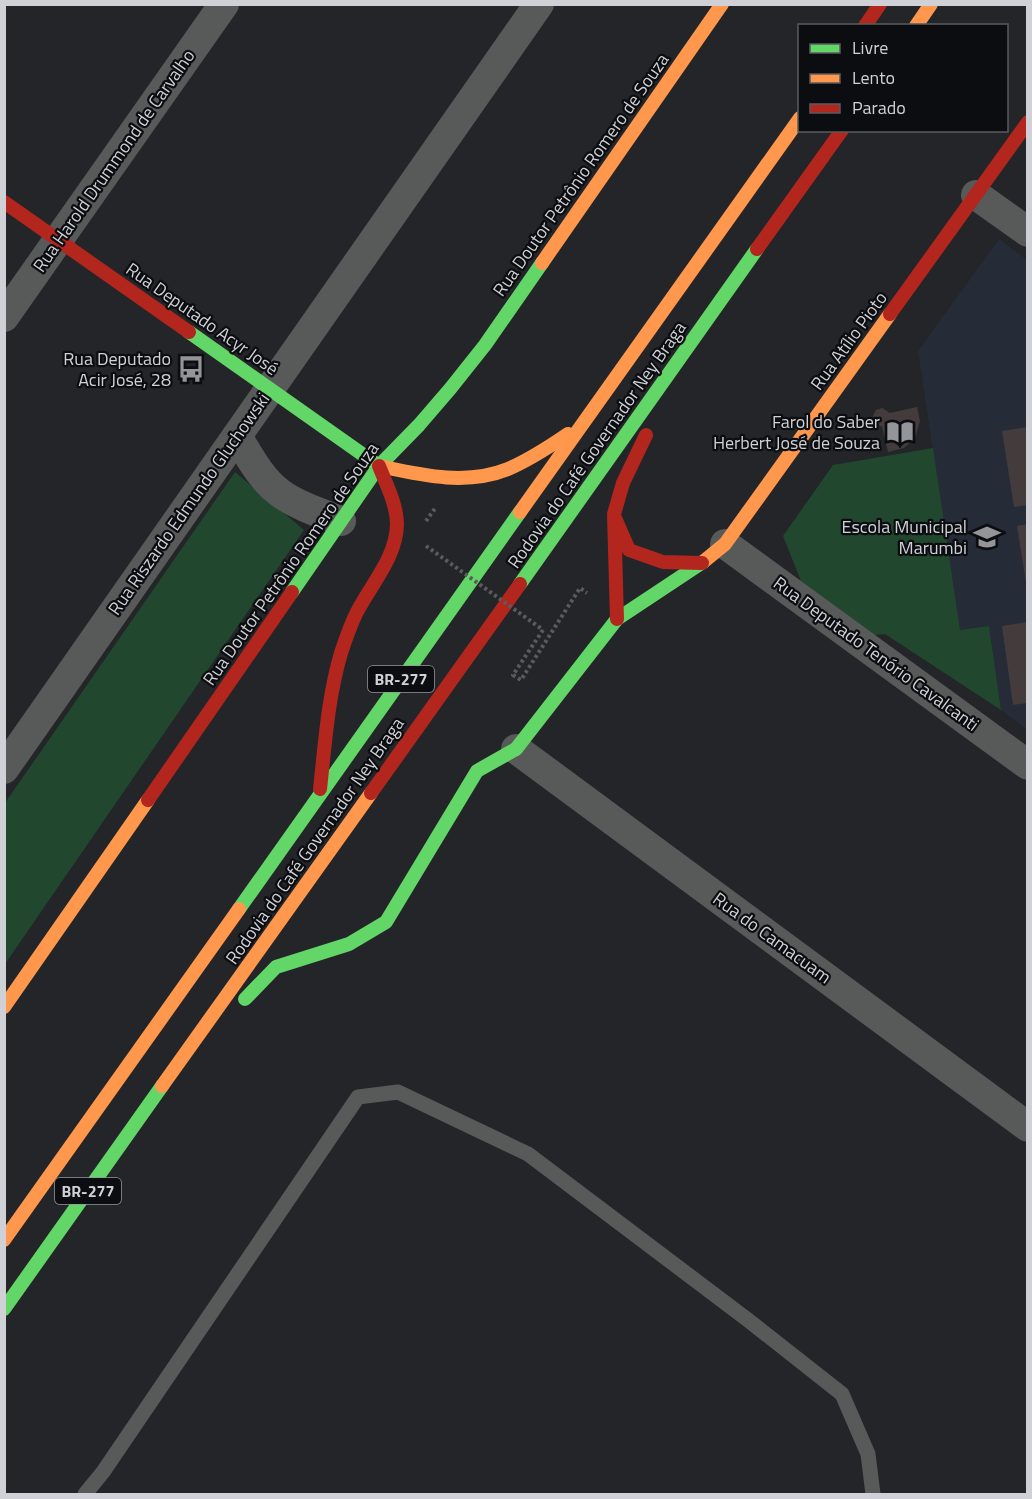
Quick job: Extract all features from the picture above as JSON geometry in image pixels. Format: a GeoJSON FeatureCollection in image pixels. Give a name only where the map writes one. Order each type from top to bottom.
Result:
{"type":"FeatureCollection","features":[{"type":"Feature","properties":{"kind":"main road","name":"Rua Doutor Petrônio Romero de Souza"},"geometry":{"type":"LineString","coordinates":[[4,1007],[379,466],[427,416],[485,345],[722,4]]}},
{"type":"Feature","properties":{"kind":"main road"},"geometry":{"type":"LineString","coordinates":[[867,24],[880,4]]}},
{"type":"Feature","properties":{"kind":"main road"},"geometry":{"type":"LineString","coordinates":[[917,24],[931,4]]}},
{"type":"Feature","properties":{"kind":"main road","name":"Rodovia do Café Governador Ney Braga"},"geometry":{"type":"LineString","coordinates":[[4,1240],[798,121]]}},
{"type":"Feature","properties":{"kind":"main road","name":"Rua Atílio Pioto"},"geometry":{"type":"LineString","coordinates":[[516,750],[617,619],[702,564],[725,544],[1028,122]]}},
{"type":"Feature","properties":{"kind":"main road","name":"Rodovia do Café Governador Ney Braga"},"geometry":{"type":"LineString","coordinates":[[4,1309],[841,132]]}},
{"type":"Feature","properties":{"kind":"main road","name":"Rua Deputado Acyr José"},"geometry":{"type":"LineString","coordinates":[[4,202],[379,466]]}},
{"type":"Feature","properties":{"kind":"main road"},"geometry":{"type":"LineString","coordinates":[[617,619],[614,514],[623,483],[686,351]]}},
{"type":"Feature","properties":{"kind":"main road"},"geometry":{"type":"LineString","coordinates":[[379,466],[441,479],[472,478],[499,472],[528,458],[580,427]]}},
{"type":"Feature","properties":{"kind":"main road"},"geometry":{"type":"LineString","coordinates":[[319,795],[332,696],[339,663],[357,611],[392,551],[395,535],[395,509],[379,466]]}},
{"type":"Feature","properties":{"kind":"main road"},"geometry":{"type":"LineString","coordinates":[[614,514],[629,550],[663,562],[702,564]]}},
{"type":"Feature","properties":{"kind":"main road"},"geometry":{"type":"LineString","coordinates":[[172,1074],[276,967],[349,945],[386,922],[477,771],[516,750]]}},
{"type":"Feature","properties":{"kind":"street","name":"Rua Harold Drummond de Carvalho"},"geometry":{"type":"LineString","coordinates":[[4,317],[224,4]]}},
{"type":"Feature","properties":{"kind":"street","name":"Rua Riszardo Edmundo Gluchowski"},"geometry":{"type":"LineString","coordinates":[[4,769],[540,4]]}},
{"type":"Feature","properties":{"kind":"street"},"geometry":{"type":"LineString","coordinates":[[976,195],[1028,232]]}},
{"type":"Feature","properties":{"kind":"street"},"geometry":{"type":"LineString","coordinates":[[237,436],[265,479],[280,493],[305,507],[341,521]]}},
{"type":"Feature","properties":{"kind":"street","name":"Rua Deputado Tenório Cavalcanti"},"geometry":{"type":"LineString","coordinates":[[725,544],[1028,765]]}},
{"type":"Feature","properties":{"kind":"street","name":"Rua do Camacuam"},"geometry":{"type":"LineString","coordinates":[[516,750],[1028,1127]]}},
{"type":"Feature","properties":{"kind":"lane"},"geometry":{"type":"LineString","coordinates":[[85,1494],[358,1097],[398,1092],[528,1154],[842,1394],[868,1454],[873,1494]]}},
{"type":"Feature","properties":{"kind":"path"},"geometry":{"type":"LineString","coordinates":[[426,546],[543,630],[513,675],[520,680],[580,588],[595,598]]}},
{"type":"Feature","properties":{"kind":"shaded area","name":"Escola Municipal Marumbi"},"geometry":{"type":"Polygon","coordinates":[[[999,239],[1027,260],[1027,730],[1001,710],[989,626],[960,631],[918,351],[999,239]]]}},
{"type":"Feature","properties":{"kind":"green space"},"geometry":{"type":"Polygon","coordinates":[[[933,448],[960,630],[989,626],[1001,710],[885,634],[874,635],[801,581],[783,536],[833,465],[933,448]]]}},
{"type":"Feature","properties":{"kind":"green space"},"geometry":{"type":"Polygon","coordinates":[[[235,472],[304,530],[5,964],[5,803],[235,472]]]}},
{"type":"Feature","properties":{"kind":"building","name":"Farol do Saber Herbert José de Souza"},"geometry":{"type":"Polygon","coordinates":[[[917,407],[920,421],[915,438],[904,448],[888,452],[882,427],[876,423],[873,416],[876,410],[882,408],[890,413],[917,407]]]}},
{"type":"Feature","properties":{"kind":"building"},"geometry":{"type":"Polygon","coordinates":[[[1028,427],[1028,505],[1014,507],[1002,431],[1028,427]]]}},
{"type":"Feature","properties":{"kind":"building"},"geometry":{"type":"Polygon","coordinates":[[[1028,524],[1028,582],[1026,583],[1017,526],[1028,524]]]}},
{"type":"Feature","properties":{"kind":"building"},"geometry":{"type":"Polygon","coordinates":[[[1028,622],[1028,703],[1013,705],[1002,626],[1028,622]]]}},
{"type":"Feature","properties":{"kind":"traffic: fast"},"geometry":{"type":"LineString","coordinates":[[520,584],[757,249]]}},
{"type":"Feature","properties":{"kind":"traffic: fast"},"geometry":{"type":"LineString","coordinates":[[292,592],[379,466],[450,389],[485,345],[542,263]]}},
{"type":"Feature","properties":{"kind":"traffic: fast"},"geometry":{"type":"LineString","coordinates":[[189,332],[379,466]]}},
{"type":"Feature","properties":{"kind":"traffic: fast"},"geometry":{"type":"LineString","coordinates":[[239,909],[520,512]]}},
{"type":"Feature","properties":{"kind":"traffic: fast"},"geometry":{"type":"LineString","coordinates":[[516,749],[617,619],[703,562]]}},
{"type":"Feature","properties":{"kind":"traffic: fast"},"geometry":{"type":"LineString","coordinates":[[245,999],[276,967],[349,944],[386,922],[477,771],[516,749]]}},
{"type":"Feature","properties":{"kind":"traffic: fast"},"geometry":{"type":"LineString","coordinates":[[4,1309],[162,1086]]}},
{"type":"Feature","properties":{"kind":"traffic: slow"},"geometry":{"type":"LineString","coordinates":[[542,263],[722,4]]}},
{"type":"Feature","properties":{"kind":"traffic: slow"},"geometry":{"type":"LineString","coordinates":[[917,24],[931,4]]}},
{"type":"Feature","properties":{"kind":"traffic: slow"},"geometry":{"type":"LineString","coordinates":[[520,512],[798,121]]}},
{"type":"Feature","properties":{"kind":"traffic: slow"},"geometry":{"type":"LineString","coordinates":[[703,562],[725,544],[890,314]]}},
{"type":"Feature","properties":{"kind":"traffic: slow"},"geometry":{"type":"LineString","coordinates":[[379,466],[444,477],[476,477],[508,469],[568,434]]}},
{"type":"Feature","properties":{"kind":"traffic: slow"},"geometry":{"type":"LineString","coordinates":[[162,1086],[371,793]]}},
{"type":"Feature","properties":{"kind":"traffic: slow"},"geometry":{"type":"LineString","coordinates":[[4,1007],[148,800]]}},
{"type":"Feature","properties":{"kind":"traffic: slow"},"geometry":{"type":"LineString","coordinates":[[4,1240],[239,909]]}},
{"type":"Feature","properties":{"kind":"traffic: jam"},"geometry":{"type":"LineString","coordinates":[[866,24],[880,4]]}},
{"type":"Feature","properties":{"kind":"traffic: jam"},"geometry":{"type":"LineString","coordinates":[[890,314],[1028,122]]}},
{"type":"Feature","properties":{"kind":"traffic: jam"},"geometry":{"type":"LineString","coordinates":[[757,249],[841,132]]}},
{"type":"Feature","properties":{"kind":"traffic: jam"},"geometry":{"type":"LineString","coordinates":[[4,202],[189,332]]}},
{"type":"Feature","properties":{"kind":"traffic: jam"},"geometry":{"type":"LineString","coordinates":[[617,619],[614,514],[623,483],[646,435]]}},
{"type":"Feature","properties":{"kind":"traffic: jam"},"geometry":{"type":"LineString","coordinates":[[320,789],[330,704],[341,653],[355,615],[389,558],[396,535],[395,508],[379,466]]}},
{"type":"Feature","properties":{"kind":"traffic: jam"},"geometry":{"type":"LineString","coordinates":[[615,518],[629,550],[663,562],[702,563]]}},
{"type":"Feature","properties":{"kind":"traffic: jam"},"geometry":{"type":"LineString","coordinates":[[371,793],[520,584]]}},
{"type":"Feature","properties":{"kind":"traffic: jam"},"geometry":{"type":"LineString","coordinates":[[148,800],[292,592]]}},
{"type":"Feature","properties":{"kind":"place","name":"Rua Deputado Acir José, 28"},"geometry":{"type":"Point","coordinates":[191,369]}},
{"type":"Feature","properties":{"kind":"place","name":"Farol do Saber Herbert José de Souza"},"geometry":{"type":"Point","coordinates":[900,432]}},
{"type":"Feature","properties":{"kind":"place","name":"Escola Municipal Marumbi"},"geometry":{"type":"Point","coordinates":[987,537]}}]}
